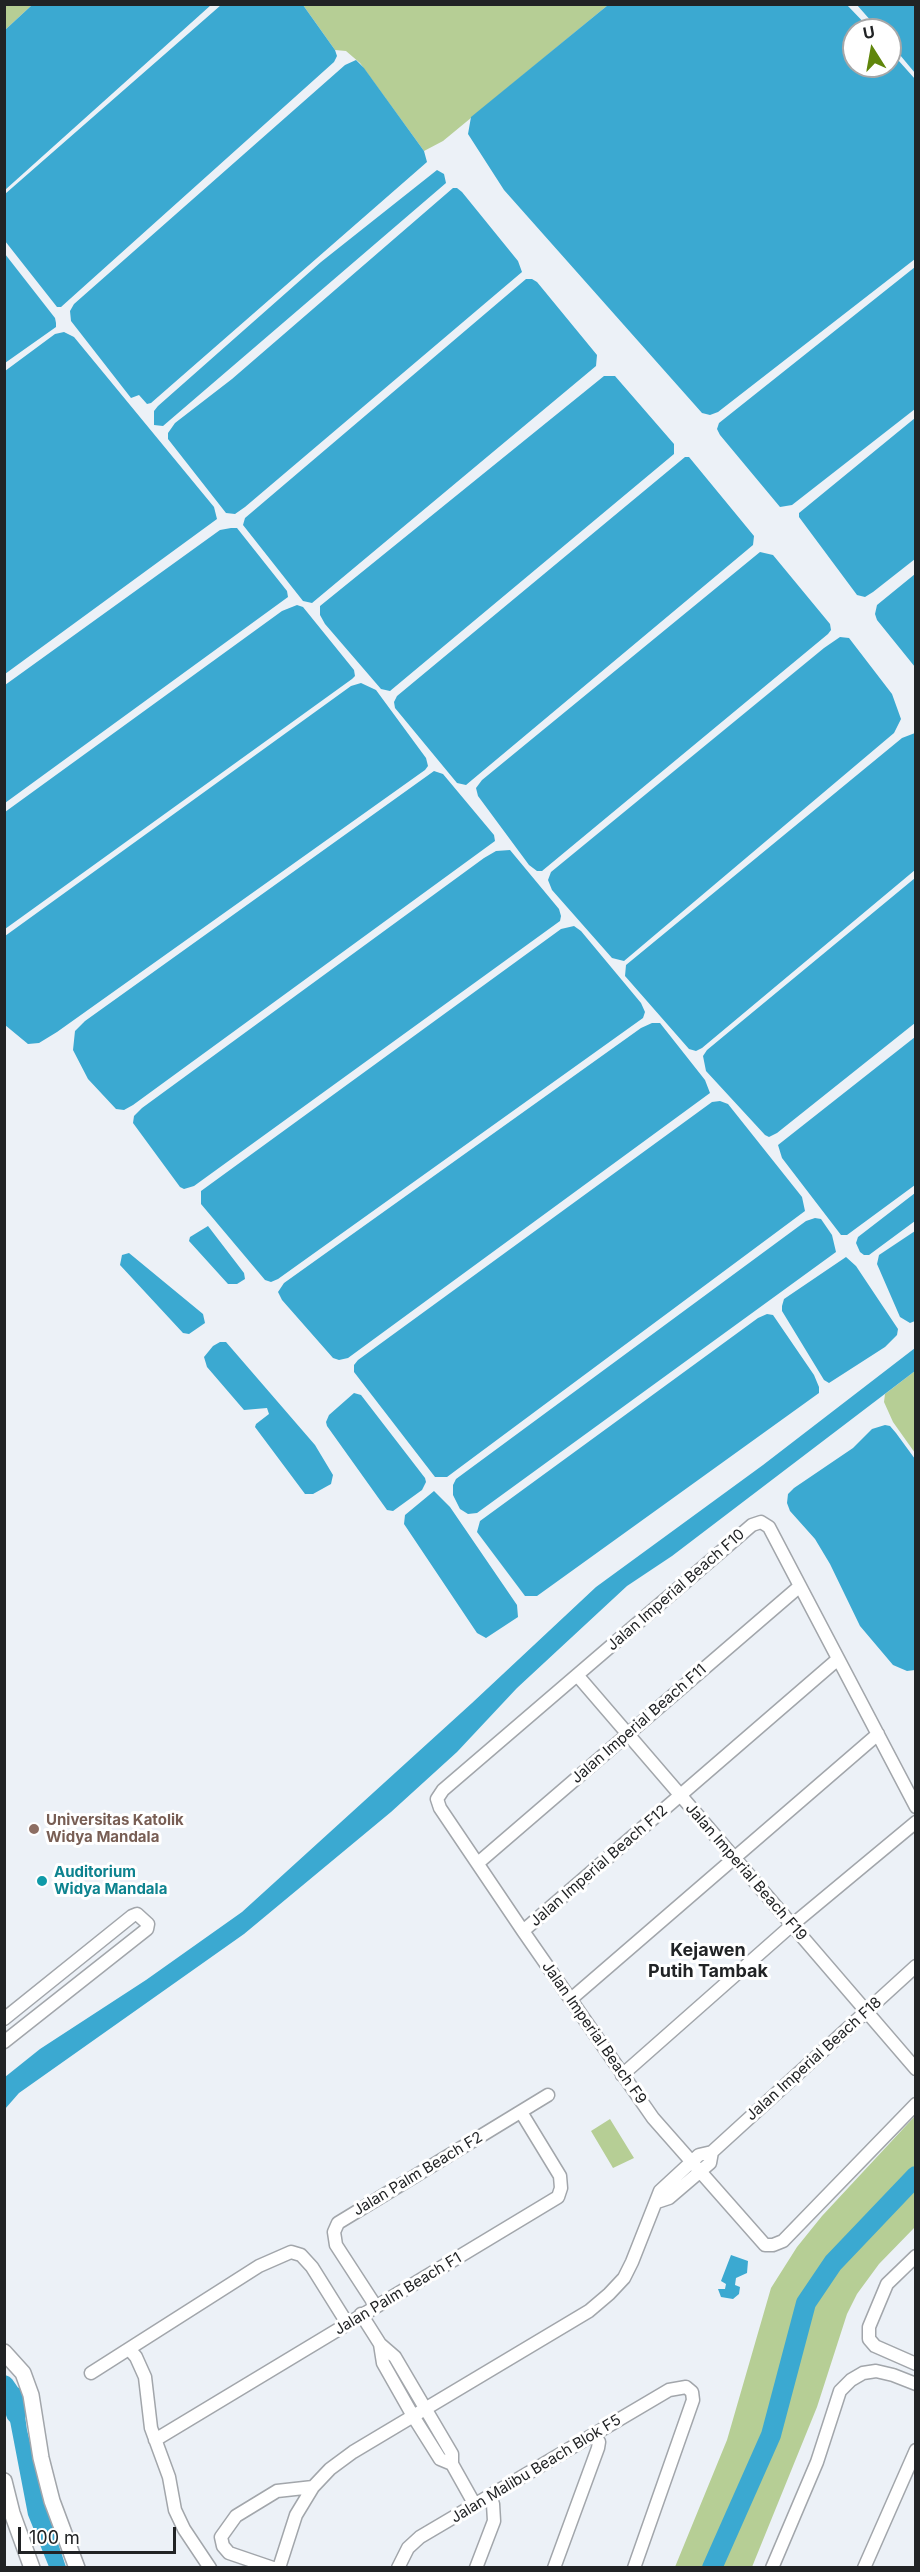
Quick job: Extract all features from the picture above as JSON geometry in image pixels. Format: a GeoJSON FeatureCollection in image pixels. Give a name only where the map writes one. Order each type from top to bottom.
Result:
{"type":"FeatureCollection","features":[{"type":"Feature","properties":{"kind":"street","name":"Jalan Imperial Beach F10"},"geometry":{"type":"LineString","coordinates":[[440,1808],[437,1799],[443,1790],[757,1523],[769,1527],[915,1807]]}},
{"type":"Feature","properties":{"kind":"street","name":"Jalan Imperial Beach F11"},"geometry":{"type":"LineString","coordinates":[[478,1863],[800,1586]]}},
{"type":"Feature","properties":{"kind":"street","name":"Jalan Imperial Beach F12"},"geometry":{"type":"LineString","coordinates":[[523,1931],[838,1659]]}},
{"type":"Feature","properties":{"kind":"street","name":"Jalan Imperial Beach F19"},"geometry":{"type":"LineString","coordinates":[[577,1675],[915,2069]]}},
{"type":"Feature","properties":{"kind":"street"},"geometry":{"type":"LineString","coordinates":[[571,1999],[878,1734]]}},
{"type":"Feature","properties":{"kind":"street","name":"Jalan Imperial Beach F9"},"geometry":{"type":"LineString","coordinates":[[440,1808],[653,2118],[765,2245],[773,2246],[783,2241],[915,2104]]}},
{"type":"Feature","properties":{"kind":"street"},"geometry":{"type":"LineString","coordinates":[[622,2075],[792,1925],[915,1822]]}},
{"type":"Feature","properties":{"kind":"street"},"geometry":{"type":"LineString","coordinates":[[4,2019],[132,1916],[137,1914],[148,1924],[147,1929],[4,2042]]}},
{"type":"Feature","properties":{"kind":"street","name":"Jalan Imperial Beach F18"},"geometry":{"type":"LineString","coordinates":[[712,2152],[915,1966]]}},
{"type":"Feature","properties":{"kind":"street","name":"Jalan Palm Beach F2"},"geometry":{"type":"LineString","coordinates":[[375,2306],[336,2244],[334,2232],[338,2223],[548,2096]]}},
{"type":"Feature","properties":{"kind":"street","name":"Jalan Palm Beach F1"},"geometry":{"type":"LineString","coordinates":[[154,2440],[558,2196],[561,2188],[560,2176],[521,2112]]}},
{"type":"Feature","properties":{"kind":"street"},"geometry":{"type":"LineString","coordinates":[[279,2568],[296,2516],[313,2487],[330,2469],[413,2416],[589,2311],[624,2277],[657,2202],[660,2190],[699,2155],[712,2152],[710,2163],[669,2198],[657,2202]]}},
{"type":"Feature","properties":{"kind":"street"},"geometry":{"type":"LineString","coordinates":[[91,2373],[259,2266],[284,2253],[291,2252],[301,2255],[312,2266],[347,2323]]}},
{"type":"Feature","properties":{"kind":"street"},"geometry":{"type":"LineString","coordinates":[[915,2256],[888,2284],[869,2327],[869,2339],[875,2346],[915,2364]]}},
{"type":"Feature","properties":{"kind":"street"},"geometry":{"type":"LineString","coordinates":[[362,2314],[380,2344],[395,2357],[452,2454],[452,2464],[475,2505]]}},
{"type":"Feature","properties":{"kind":"street"},"geometry":{"type":"LineString","coordinates":[[380,2344],[383,2363],[413,2416],[440,2459],[452,2464]]}},
{"type":"Feature","properties":{"kind":"street"},"geometry":{"type":"LineString","coordinates":[[130,2350],[136,2356],[145,2377],[154,2440],[169,2476],[175,2510],[184,2529],[210,2568]]}},
{"type":"Feature","properties":{"kind":"street"},"geometry":{"type":"LineString","coordinates":[[4,2352],[23,2373],[31,2395],[41,2458],[52,2501],[77,2568]]}},
{"type":"Feature","properties":{"kind":"street"},"geometry":{"type":"LineString","coordinates":[[772,2568],[817,2462],[840,2391],[857,2376],[876,2371],[893,2374],[915,2384]]}},
{"type":"Feature","properties":{"kind":"street","name":"Jalan Malibu Beach Blok F5"},"geometry":{"type":"LineString","coordinates":[[398,2568],[408,2548],[420,2537],[669,2390],[686,2387],[692,2392],[693,2400],[634,2568]]}},
{"type":"Feature","properties":{"kind":"street"},"geometry":{"type":"LineString","coordinates":[[554,2568],[598,2448],[599,2442],[593,2435]]}},
{"type":"Feature","properties":{"kind":"street"},"geometry":{"type":"LineString","coordinates":[[864,2568],[915,2450]]}},
{"type":"Feature","properties":{"kind":"street"},"geometry":{"type":"LineString","coordinates":[[4,2481],[12,2513],[32,2568]]}},
{"type":"Feature","properties":{"kind":"street"},"geometry":{"type":"LineString","coordinates":[[273,2568],[229,2553],[223,2546],[221,2537],[236,2516],[277,2491],[313,2487]]}},
{"type":"Feature","properties":{"kind":"street"},"geometry":{"type":"LineString","coordinates":[[476,2568],[494,2521],[493,2504],[489,2496]]}},
{"type":"Feature","properties":{"kind":"green space"},"geometry":{"type":"Polygon","coordinates":[[[5,4],[32,4],[32,5],[5,30],[5,4]]]}},
{"type":"Feature","properties":{"kind":"green space"},"geometry":{"type":"Polygon","coordinates":[[[303,5],[608,5],[443,141],[424,151],[360,63],[346,51],[335,50],[303,5]]]}},
{"type":"Feature","properties":{"kind":"green space"},"geometry":{"type":"Polygon","coordinates":[[[915,1371],[915,1453],[893,1422],[884,1402],[885,1394],[915,1371]]]}},
{"type":"Feature","properties":{"kind":"green space"},"geometry":{"type":"Polygon","coordinates":[[[915,2116],[915,2227],[879,2264],[857,2294],[847,2314],[817,2407],[752,2567],[675,2567],[727,2440],[771,2288],[797,2247],[822,2216],[915,2116]]]}},
{"type":"Feature","properties":{"kind":"green space"},"geometry":{"type":"Polygon","coordinates":[[[610,2119],[634,2158],[613,2168],[591,2131],[610,2119]]]}},
{"type":"Feature","properties":{"kind":"water"},"geometry":{"type":"Polygon","coordinates":[[[32,5],[211,5],[5,190],[5,30],[32,5]]]}},
{"type":"Feature","properties":{"kind":"water"},"geometry":{"type":"Polygon","coordinates":[[[221,5],[303,5],[337,56],[334,62],[61,307],[57,307],[5,241],[5,194],[221,5]]]}},
{"type":"Feature","properties":{"kind":"water"},"geometry":{"type":"Polygon","coordinates":[[[608,5],[847,5],[859,18],[842,18],[842,78],[902,78],[902,64],[915,79],[915,259],[718,412],[710,415],[702,413],[504,190],[468,134],[471,117],[608,5]]]}},
{"type":"Feature","properties":{"kind":"water"},"geometry":{"type":"Polygon","coordinates":[[[857,5],[915,5],[915,73],[902,57],[902,18],[868,18],[857,5]]]}},
{"type":"Feature","properties":{"kind":"water"},"geometry":{"type":"Polygon","coordinates":[[[356,60],[424,151],[427,162],[151,403],[147,404],[139,395],[131,398],[71,321],[70,311],[74,304],[345,65],[356,60]]]}},
{"type":"Feature","properties":{"kind":"water"},"geometry":{"type":"Polygon","coordinates":[[[437,170],[444,174],[446,183],[163,426],[154,425],[154,411],[158,406],[321,262],[437,170]]]}},
{"type":"Feature","properties":{"kind":"water"},"geometry":{"type":"Polygon","coordinates":[[[453,188],[462,192],[518,261],[522,272],[245,507],[235,514],[226,513],[168,439],[168,433],[175,423],[232,379],[453,188]]]}},
{"type":"Feature","properties":{"kind":"water"},"geometry":{"type":"Polygon","coordinates":[[[5,254],[55,318],[56,327],[5,363],[5,254]]]}},
{"type":"Feature","properties":{"kind":"water"},"geometry":{"type":"Polygon","coordinates":[[[915,267],[915,409],[792,505],[780,507],[720,435],[717,429],[719,423],[915,267]]]}},
{"type":"Feature","properties":{"kind":"water"},"geometry":{"type":"Polygon","coordinates":[[[526,279],[537,282],[597,355],[596,366],[312,603],[303,601],[243,525],[245,518],[526,279]]]}},
{"type":"Feature","properties":{"kind":"water"},"geometry":{"type":"Polygon","coordinates":[[[64,332],[74,337],[214,507],[217,519],[5,674],[5,371],[55,334],[64,332]]]}},
{"type":"Feature","properties":{"kind":"water"},"geometry":{"type":"Polygon","coordinates":[[[604,376],[615,376],[674,444],[674,454],[390,691],[381,689],[325,624],[320,615],[320,606],[604,376]]]}},
{"type":"Feature","properties":{"kind":"water"},"geometry":{"type":"Polygon","coordinates":[[[915,418],[915,559],[865,597],[857,595],[799,517],[799,513],[915,418]]]}},
{"type":"Feature","properties":{"kind":"water"},"geometry":{"type":"Polygon","coordinates":[[[685,457],[689,457],[754,536],[753,545],[466,785],[457,783],[395,708],[394,702],[397,696],[685,457]]]}},
{"type":"Feature","properties":{"kind":"water"},"geometry":{"type":"Polygon","coordinates":[[[237,528],[287,591],[288,597],[5,803],[5,685],[220,530],[237,528]]]}},
{"type":"Feature","properties":{"kind":"water"},"geometry":{"type":"Polygon","coordinates":[[[760,552],[773,555],[830,624],[831,630],[542,871],[537,871],[529,865],[478,796],[476,788],[482,780],[760,552]]]}},
{"type":"Feature","properties":{"kind":"water"},"geometry":{"type":"Polygon","coordinates":[[[915,574],[915,667],[877,620],[875,614],[877,605],[915,574]]]}},
{"type":"Feature","properties":{"kind":"water"},"geometry":{"type":"Polygon","coordinates":[[[297,605],[303,607],[354,670],[355,676],[5,929],[5,812],[282,611],[297,605]]]}},
{"type":"Feature","properties":{"kind":"water"},"geometry":{"type":"Polygon","coordinates":[[[840,637],[849,638],[892,694],[901,719],[894,733],[624,961],[612,958],[552,890],[548,880],[551,872],[840,637]]]}},
{"type":"Feature","properties":{"kind":"water"},"geometry":{"type":"Polygon","coordinates":[[[361,683],[376,690],[426,758],[428,766],[425,770],[39,1043],[28,1044],[5,1025],[5,936],[351,686],[361,683]]]}},
{"type":"Feature","properties":{"kind":"water"},"geometry":{"type":"Polygon","coordinates":[[[915,733],[915,870],[702,1048],[696,1051],[689,1049],[625,976],[626,965],[902,738],[915,733]]]}},
{"type":"Feature","properties":{"kind":"water"},"geometry":{"type":"Polygon","coordinates":[[[434,771],[443,774],[494,835],[495,841],[133,1105],[124,1110],[116,1109],[88,1079],[73,1050],[75,1031],[85,1021],[434,771]]]}},
{"type":"Feature","properties":{"kind":"water"},"geometry":{"type":"Polygon","coordinates":[[[510,850],[559,909],[560,921],[194,1186],[184,1189],[180,1187],[133,1123],[134,1116],[484,858],[496,851],[510,850]]]}},
{"type":"Feature","properties":{"kind":"water"},"geometry":{"type":"Polygon","coordinates":[[[915,878],[915,1023],[777,1133],[769,1137],[765,1135],[706,1071],[703,1056],[707,1050],[915,878]]]}},
{"type":"Feature","properties":{"kind":"water"},"geometry":{"type":"Polygon","coordinates":[[[574,926],[581,931],[641,1003],[645,1012],[643,1018],[278,1279],[271,1282],[265,1280],[201,1204],[201,1191],[561,929],[574,926]]]}},
{"type":"Feature","properties":{"kind":"water"},"geometry":{"type":"Polygon","coordinates":[[[652,1023],[660,1023],[705,1080],[710,1093],[348,1358],[339,1360],[333,1358],[282,1300],[278,1292],[284,1283],[641,1028],[652,1023]]]}},
{"type":"Feature","properties":{"kind":"water"},"geometry":{"type":"Polygon","coordinates":[[[915,1037],[915,1185],[847,1235],[841,1235],[782,1158],[778,1145],[915,1037]]]}},
{"type":"Feature","properties":{"kind":"water"},"geometry":{"type":"Polygon","coordinates":[[[720,1101],[728,1104],[802,1197],[805,1211],[447,1477],[435,1477],[354,1372],[354,1365],[712,1102],[720,1101]]]}},
{"type":"Feature","properties":{"kind":"water"},"geometry":{"type":"Polygon","coordinates":[[[915,1193],[915,1221],[869,1255],[860,1252],[856,1243],[858,1237],[915,1193]]]}},
{"type":"Feature","properties":{"kind":"water"},"geometry":{"type":"Polygon","coordinates":[[[821,1219],[832,1235],[836,1252],[477,1513],[468,1514],[460,1509],[453,1495],[453,1485],[456,1479],[806,1221],[821,1219]]]}},
{"type":"Feature","properties":{"kind":"water"},"geometry":{"type":"Polygon","coordinates":[[[208,1226],[244,1273],[245,1279],[237,1284],[228,1284],[189,1241],[190,1237],[208,1226]]]}},
{"type":"Feature","properties":{"kind":"water"},"geometry":{"type":"Polygon","coordinates":[[[915,1231],[915,1321],[910,1323],[900,1317],[877,1264],[879,1255],[915,1231]]]}},
{"type":"Feature","properties":{"kind":"water"},"geometry":{"type":"Polygon","coordinates":[[[129,1253],[203,1314],[205,1323],[189,1334],[183,1333],[120,1265],[122,1255],[129,1253]]]}},
{"type":"Feature","properties":{"kind":"water"},"geometry":{"type":"Polygon","coordinates":[[[846,1257],[856,1266],[898,1329],[897,1335],[885,1347],[829,1383],[824,1380],[782,1311],[782,1306],[784,1299],[846,1257]]]}},
{"type":"Feature","properties":{"kind":"water"},"geometry":{"type":"Polygon","coordinates":[[[767,1314],[773,1315],[814,1375],[819,1393],[537,1596],[525,1596],[477,1532],[480,1521],[758,1318],[767,1314]]]}},
{"type":"Feature","properties":{"kind":"water"},"geometry":{"type":"Polygon","coordinates":[[[226,1342],[315,1445],[333,1475],[331,1484],[313,1494],[305,1494],[255,1427],[269,1414],[267,1408],[244,1410],[207,1367],[204,1357],[213,1346],[226,1342]]]}},
{"type":"Feature","properties":{"kind":"water"},"geometry":{"type":"Polygon","coordinates":[[[915,1348],[915,1371],[672,1556],[627,1586],[517,1688],[457,1752],[391,1812],[244,1934],[19,2093],[5,2109],[5,2077],[40,2049],[146,1980],[242,1912],[596,1587],[763,1465],[915,1348]]]}},
{"type":"Feature","properties":{"kind":"water"},"geometry":{"type":"Polygon","coordinates":[[[354,1393],[361,1395],[425,1478],[426,1482],[422,1490],[393,1511],[387,1510],[327,1426],[329,1415],[354,1393]]]}},
{"type":"Feature","properties":{"kind":"water"},"geometry":{"type":"Polygon","coordinates":[[[885,1425],[890,1426],[915,1459],[915,1670],[907,1671],[893,1665],[860,1626],[830,1564],[815,1539],[790,1511],[787,1503],[788,1494],[794,1488],[853,1448],[872,1429],[885,1425]]]}},
{"type":"Feature","properties":{"kind":"water"},"geometry":{"type":"Polygon","coordinates":[[[434,1491],[450,1507],[517,1605],[518,1617],[486,1638],[477,1633],[404,1524],[405,1515],[434,1491]]]}},
{"type":"Feature","properties":{"kind":"water"},"geometry":{"type":"Polygon","coordinates":[[[731,2255],[748,2261],[747,2273],[736,2278],[735,2285],[740,2287],[739,2294],[733,2299],[721,2297],[718,2289],[725,2289],[726,2284],[721,2281],[731,2255]]]}},
{"type":"Feature","properties":{"kind":"water"},"geometry":{"type":"Polygon","coordinates":[[[21,2387],[27,2430],[47,2510],[66,2567],[49,2567],[28,2515],[4,2392],[21,2387]]]}},
{"type":"Feature","properties":{"kind":"waterway"},"geometry":{"type":"LineString","coordinates":[[712,2568],[771,2435],[806,2303],[833,2263],[916,2176]]}},
{"type":"Feature","properties":{"kind":"waterway"},"geometry":{"type":"LineString","coordinates":[[4,2385],[13,2398],[16,2414]]}},
{"type":"Feature","properties":{"kind":"place","name":"Universitas Katolik Widya Mandala"},"geometry":{"type":"Point","coordinates":[34,1829]}},
{"type":"Feature","properties":{"kind":"place","name":"Auditorium Widya Mandala"},"geometry":{"type":"Point","coordinates":[42,1881]}},
{"type":"Feature","properties":{"kind":"district","name":"Kejawen Putih Tambak"},"geometry":{"type":"Point","coordinates":[708,1961]}}]}
